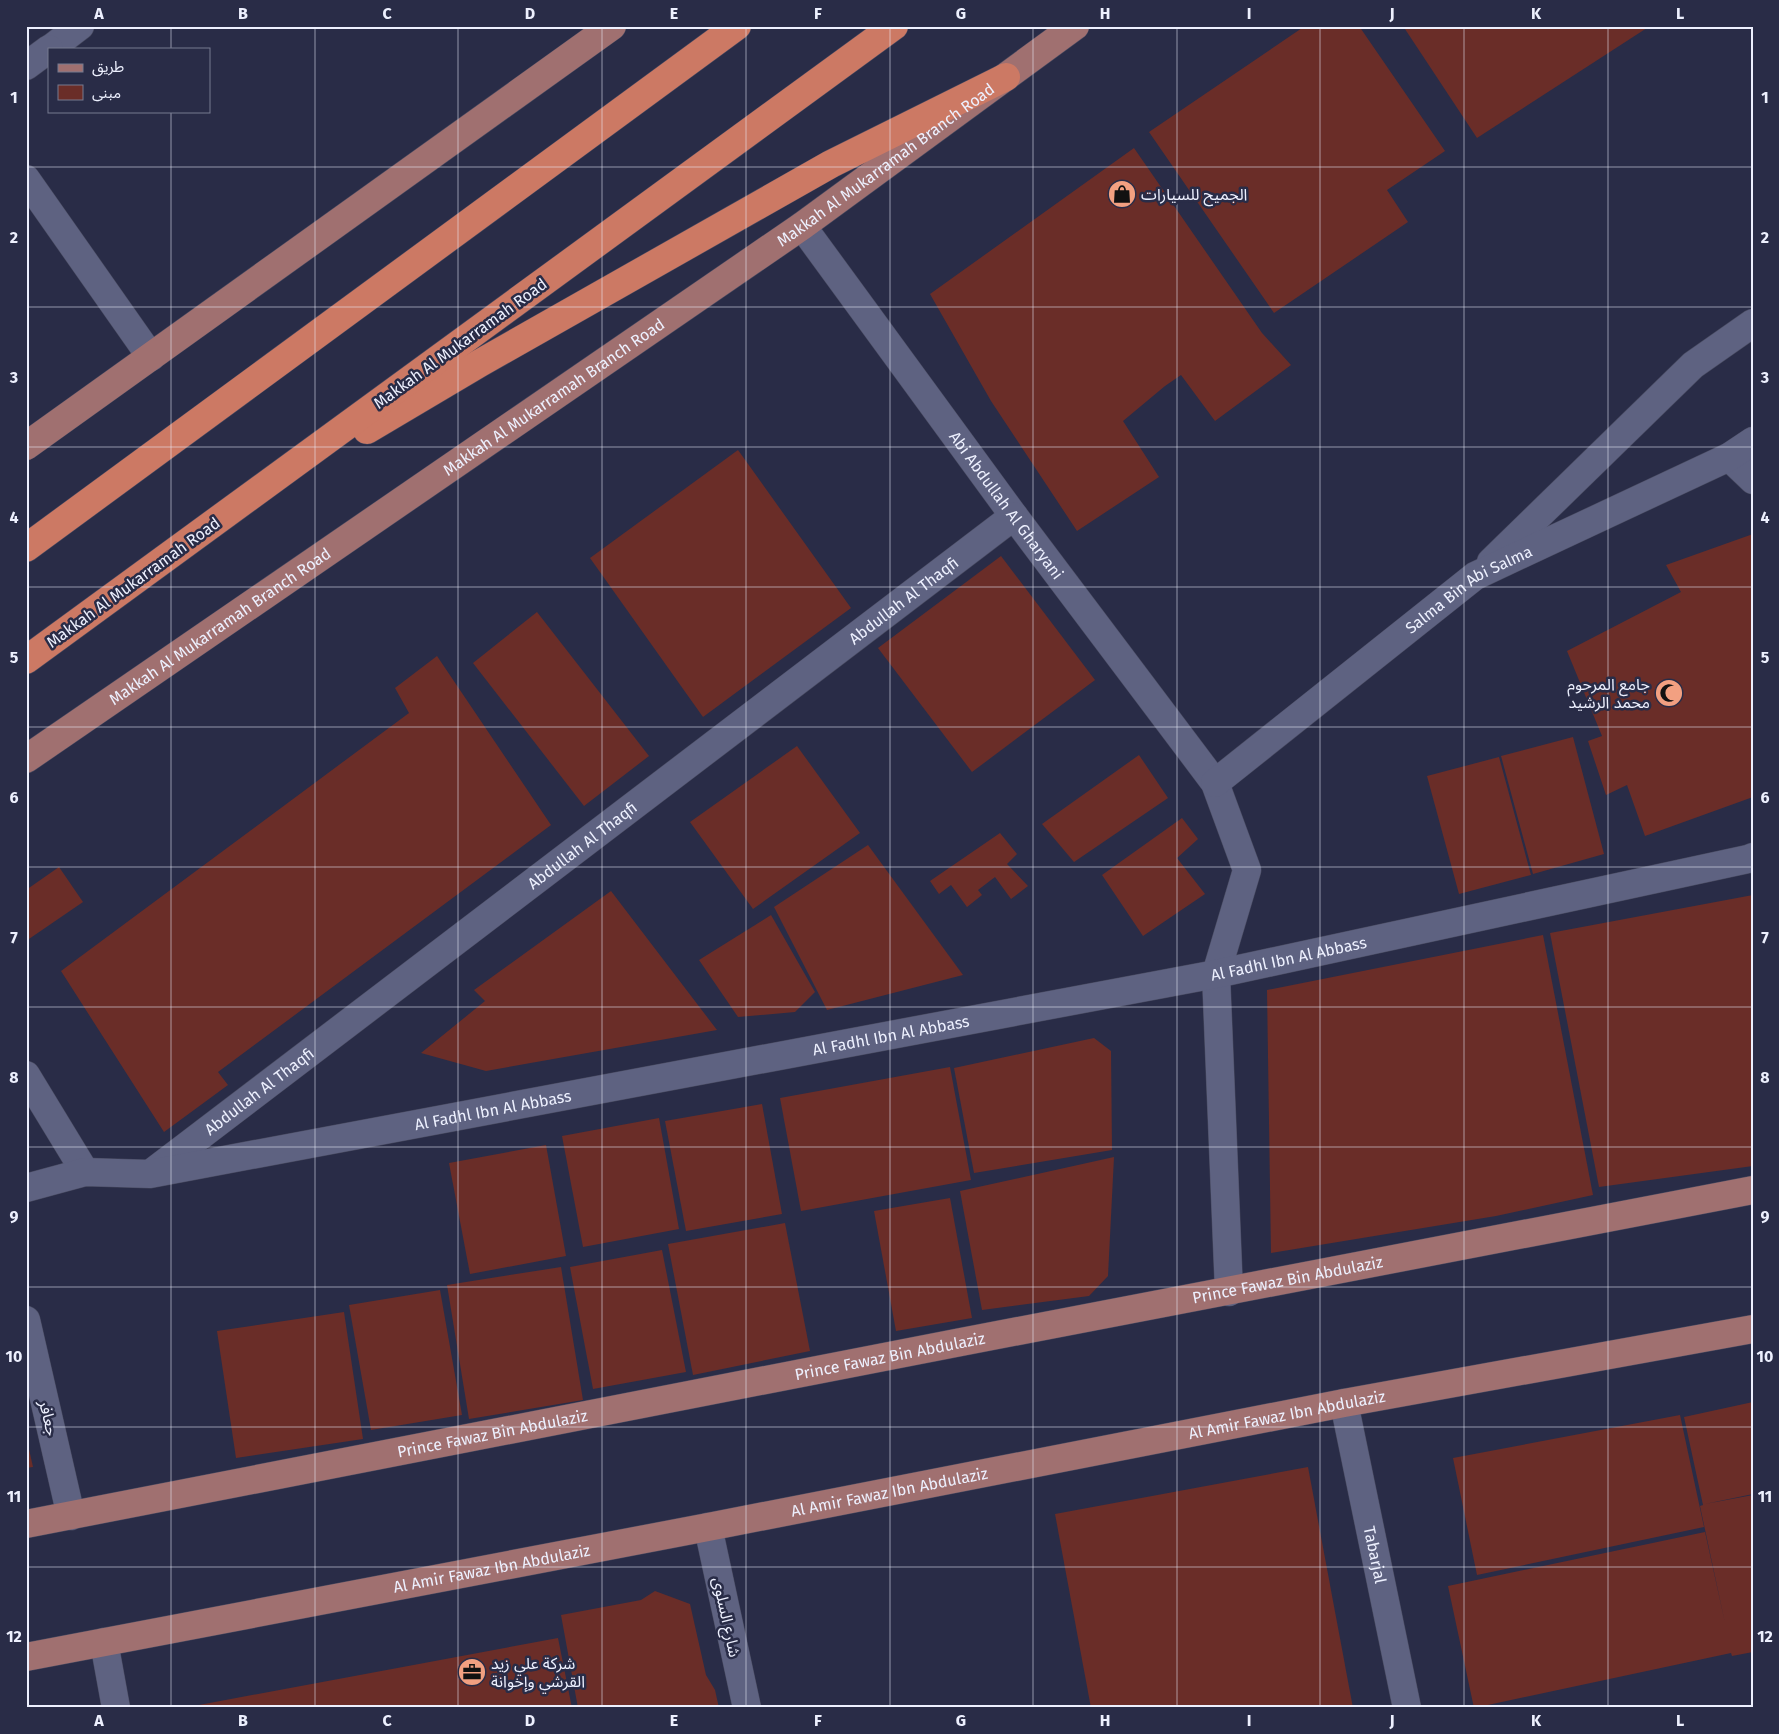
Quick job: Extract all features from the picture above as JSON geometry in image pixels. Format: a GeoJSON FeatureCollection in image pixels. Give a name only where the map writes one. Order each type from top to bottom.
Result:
{"type":"FeatureCollection","features":[{"type":"Feature","properties":{"kind":"highway"},"geometry":{"type":"LineString","coordinates":[[26,548],[737,26]]}},
{"type":"Feature","properties":{"kind":"highway","name":"Makkah Al Mukarramah Road"},"geometry":{"type":"LineString","coordinates":[[26,660],[894,26]]}},
{"type":"Feature","properties":{"kind":"highway"},"geometry":{"type":"LineString","coordinates":[[220,518],[480,363],[831,164],[1006,76]]}},
{"type":"Feature","properties":{"kind":"main road"},"geometry":{"type":"LineString","coordinates":[[26,446],[612,26]]}},
{"type":"Feature","properties":{"kind":"main road","name":"Makkah Al Mukarramah Branch Road"},"geometry":{"type":"LineString","coordinates":[[26,759],[802,226],[1075,26]]}},
{"type":"Feature","properties":{"kind":"main road","name":"Prince Fawaz Bin Abdulaziz"},"geometry":{"type":"LineString","coordinates":[[26,1524],[1753,1190]]}},
{"type":"Feature","properties":{"kind":"main road","name":"Al Amir Fawaz Ibn Abdulaziz"},"geometry":{"type":"LineString","coordinates":[[26,1657],[1344,1403],[1753,1329]]}},
{"type":"Feature","properties":{"kind":"street"},"geometry":{"type":"LineString","coordinates":[[50,48],[80,26]]}},
{"type":"Feature","properties":{"kind":"street"},"geometry":{"type":"LineString","coordinates":[[26,66],[48,50]]}},
{"type":"Feature","properties":{"kind":"street"},"geometry":{"type":"LineString","coordinates":[[26,179],[151,357]]}},
{"type":"Feature","properties":{"kind":"street","name":"Abi Abdullah Al Gharyani"},"geometry":{"type":"LineString","coordinates":[[802,226],[1014,516],[1214,783],[1247,870],[1216,974],[1228,1292]]}},
{"type":"Feature","properties":{"kind":"street"},"geometry":{"type":"LineString","coordinates":[[1475,576],[1693,365],[1753,323]]}},
{"type":"Feature","properties":{"kind":"street","name":"Salma Bin Abi Salma"},"geometry":{"type":"LineString","coordinates":[[1214,783],[1475,576],[1729,457],[1753,441]]}},
{"type":"Feature","properties":{"kind":"street"},"geometry":{"type":"LineString","coordinates":[[1729,457],[1753,480]]}},
{"type":"Feature","properties":{"kind":"street","name":"Abdullah Al Thaqfi"},"geometry":{"type":"LineString","coordinates":[[150,1174],[1014,516]]}},
{"type":"Feature","properties":{"kind":"street","name":"Al Fadhl Ibn Al Abbass"},"geometry":{"type":"LineString","coordinates":[[26,1188],[85,1172],[150,1174],[1216,974],[1748,860],[1753,857]]}},
{"type":"Feature","properties":{"kind":"street"},"geometry":{"type":"LineString","coordinates":[[26,1075],[85,1172]]}},
{"type":"Feature","properties":{"kind":"street","name":"جعافر"},"geometry":{"type":"LineString","coordinates":[[26,1320],[71,1516]]}},
{"type":"Feature","properties":{"kind":"street","name":"Tabarjal"},"geometry":{"type":"LineString","coordinates":[[1344,1403],[1407,1708]]}},
{"type":"Feature","properties":{"kind":"street","name":"شارع السلوى"},"geometry":{"type":"LineString","coordinates":[[708,1527],[747,1708]]}},
{"type":"Feature","properties":{"kind":"street"},"geometry":{"type":"LineString","coordinates":[[104,1642],[116,1708]]}},
{"type":"Feature","properties":{"kind":"building"},"geometry":{"type":"Polygon","coordinates":[[[1305,26],[1359,26],[1445,151],[1387,190],[1408,222],[1274,313],[1149,132],[1305,26]]]}},
{"type":"Feature","properties":{"kind":"building"},"geometry":{"type":"Polygon","coordinates":[[[1403,26],[1650,26],[1477,138],[1403,26]]]}},
{"type":"Feature","properties":{"kind":"building"},"geometry":{"type":"Polygon","coordinates":[[[1134,148],[1262,333],[1291,365],[1215,421],[1181,375],[1165,386],[1123,421],[1159,477],[1077,531],[991,401],[930,294],[1134,148]]]}},
{"type":"Feature","properties":{"kind":"building"},"geometry":{"type":"Polygon","coordinates":[[[738,450],[851,608],[703,717],[590,558],[738,450]]]}},
{"type":"Feature","properties":{"kind":"building","name":"جامع المرحوم محمد الرشيد"},"geometry":{"type":"Polygon","coordinates":[[[1753,534],[1753,797],[1645,836],[1627,785],[1606,795],[1588,741],[1602,736],[1567,651],[1681,592],[1666,565],[1753,534]]]}},
{"type":"Feature","properties":{"kind":"building"},"geometry":{"type":"Polygon","coordinates":[[[1001,556],[1095,680],[972,772],[878,648],[1001,556]]]}},
{"type":"Feature","properties":{"kind":"building"},"geometry":{"type":"Polygon","coordinates":[[[537,612],[649,756],[584,806],[473,663],[537,612]]]}},
{"type":"Feature","properties":{"kind":"building"},"geometry":{"type":"Polygon","coordinates":[[[437,656],[551,825],[218,1072],[228,1085],[164,1132],[61,971],[409,713],[395,688],[437,656]]]}},
{"type":"Feature","properties":{"kind":"building"},"geometry":{"type":"Polygon","coordinates":[[[1573,737],[1604,854],[1533,874],[1501,756],[1573,737]]]}},
{"type":"Feature","properties":{"kind":"building"},"geometry":{"type":"Polygon","coordinates":[[[797,746],[860,833],[753,909],[690,822],[797,746]]]}},
{"type":"Feature","properties":{"kind":"building"},"geometry":{"type":"Polygon","coordinates":[[[1139,755],[1168,798],[1074,862],[1042,824],[1139,755]]]}},
{"type":"Feature","properties":{"kind":"building"},"geometry":{"type":"Polygon","coordinates":[[[1499,757],[1531,875],[1459,894],[1427,776],[1499,757]]]}},
{"type":"Feature","properties":{"kind":"building"},"geometry":{"type":"Polygon","coordinates":[[[1182,818],[1198,839],[1177,858],[1205,894],[1143,936],[1102,875],[1182,818]]]}},
{"type":"Feature","properties":{"kind":"building"},"geometry":{"type":"Polygon","coordinates":[[[1000,833],[1017,854],[1007,864],[1028,886],[1011,899],[995,877],[978,890],[982,895],[967,907],[951,885],[939,894],[930,881],[1000,833]]]}},
{"type":"Feature","properties":{"kind":"building"},"geometry":{"type":"Polygon","coordinates":[[[868,845],[963,975],[827,1010],[774,907],[868,845]]]}},
{"type":"Feature","properties":{"kind":"building"},"geometry":{"type":"Polygon","coordinates":[[[59,867],[83,902],[26,941],[26,890],[59,867]]]}},
{"type":"Feature","properties":{"kind":"building"},"geometry":{"type":"Polygon","coordinates":[[[611,891],[717,1030],[486,1071],[421,1053],[485,1001],[474,990],[611,891]]]}},
{"type":"Feature","properties":{"kind":"building"},"geometry":{"type":"Polygon","coordinates":[[[1753,895],[1753,1166],[1599,1187],[1550,933],[1753,895]]]}},
{"type":"Feature","properties":{"kind":"building"},"geometry":{"type":"Polygon","coordinates":[[[771,915],[815,992],[795,1012],[738,1017],[699,960],[771,915]]]}},
{"type":"Feature","properties":{"kind":"building"},"geometry":{"type":"Polygon","coordinates":[[[1543,935],[1593,1195],[1496,1216],[1271,1253],[1267,990],[1543,935]]]}},
{"type":"Feature","properties":{"kind":"building"},"geometry":{"type":"Polygon","coordinates":[[[1094,1038],[1111,1051],[1112,1150],[974,1173],[954,1068],[1094,1038]]]}},
{"type":"Feature","properties":{"kind":"building"},"geometry":{"type":"Polygon","coordinates":[[[950,1067],[971,1180],[801,1211],[780,1098],[950,1067]]]}},
{"type":"Feature","properties":{"kind":"building"},"geometry":{"type":"Polygon","coordinates":[[[762,1104],[782,1214],[686,1231],[665,1121],[762,1104]]]}},
{"type":"Feature","properties":{"kind":"building"},"geometry":{"type":"Polygon","coordinates":[[[659,1118],[679,1229],[583,1247],[562,1136],[659,1118]]]}},
{"type":"Feature","properties":{"kind":"building"},"geometry":{"type":"Polygon","coordinates":[[[546,1145],[566,1256],[470,1274],[449,1163],[546,1145]]]}},
{"type":"Feature","properties":{"kind":"building"},"geometry":{"type":"Polygon","coordinates":[[[1114,1157],[1108,1276],[1089,1296],[982,1310],[960,1191],[1114,1157]]]}},
{"type":"Feature","properties":{"kind":"building"},"geometry":{"type":"Polygon","coordinates":[[[950,1198],[972,1318],[896,1331],[874,1211],[950,1198]]]}},
{"type":"Feature","properties":{"kind":"building"},"geometry":{"type":"Polygon","coordinates":[[[785,1223],[810,1351],[693,1375],[668,1244],[785,1223]]]}},
{"type":"Feature","properties":{"kind":"building"},"geometry":{"type":"Polygon","coordinates":[[[662,1250],[686,1372],[593,1389],[570,1267],[662,1250]]]}},
{"type":"Feature","properties":{"kind":"building"},"geometry":{"type":"Polygon","coordinates":[[[561,1267],[583,1400],[469,1419],[447,1285],[561,1267]]]}},
{"type":"Feature","properties":{"kind":"building"},"geometry":{"type":"Polygon","coordinates":[[[440,1290],[462,1415],[371,1430],[349,1305],[440,1290]]]}},
{"type":"Feature","properties":{"kind":"building"},"geometry":{"type":"Polygon","coordinates":[[[344,1312],[363,1439],[236,1458],[217,1331],[344,1312]]]}},
{"type":"Feature","properties":{"kind":"building"},"geometry":{"type":"Polygon","coordinates":[[[1753,1402],[1753,1494],[1705,1504],[1753,1495],[1753,1652],[1732,1656],[1731,1653],[1474,1708],[1448,1586],[1705,1532],[1725,1623],[1700,1506],[1703,1505],[1684,1417],[1753,1402]]]}},
{"type":"Feature","properties":{"kind":"building"},"geometry":{"type":"Polygon","coordinates":[[[1680,1415],[1704,1527],[1477,1575],[1453,1458],[1680,1415]]]}},
{"type":"Feature","properties":{"kind":"building"},"geometry":{"type":"Polygon","coordinates":[[[26,1436],[33,1467],[26,1468],[26,1436]]]}},
{"type":"Feature","properties":{"kind":"building"},"geometry":{"type":"Polygon","coordinates":[[[1308,1467],[1353,1708],[1091,1708],[1055,1514],[1308,1467]]]}},
{"type":"Feature","properties":{"kind":"building"},"geometry":{"type":"Polygon","coordinates":[[[655,1591],[690,1604],[706,1675],[715,1690],[719,1708],[578,1708],[561,1615],[641,1600],[655,1591]]]}},
{"type":"Feature","properties":{"kind":"building","name":"شركة علي زيد القرشي وإخوانة"},"geometry":{"type":"Polygon","coordinates":[[[558,1638],[572,1708],[200,1708],[199,1705],[558,1638]]]}},
{"type":"Feature","properties":{"kind":"place","name":"الجميح للسيارات"},"geometry":{"type":"Point","coordinates":[1122,194]}},
{"type":"Feature","properties":{"kind":"place","name":"جامع المرحوم محمد الرشيد"},"geometry":{"type":"Point","coordinates":[1669,693]}},
{"type":"Feature","properties":{"kind":"place","name":"شركة علي زيد القرشي وإخوانة"},"geometry":{"type":"Point","coordinates":[472,1672]}}]}
